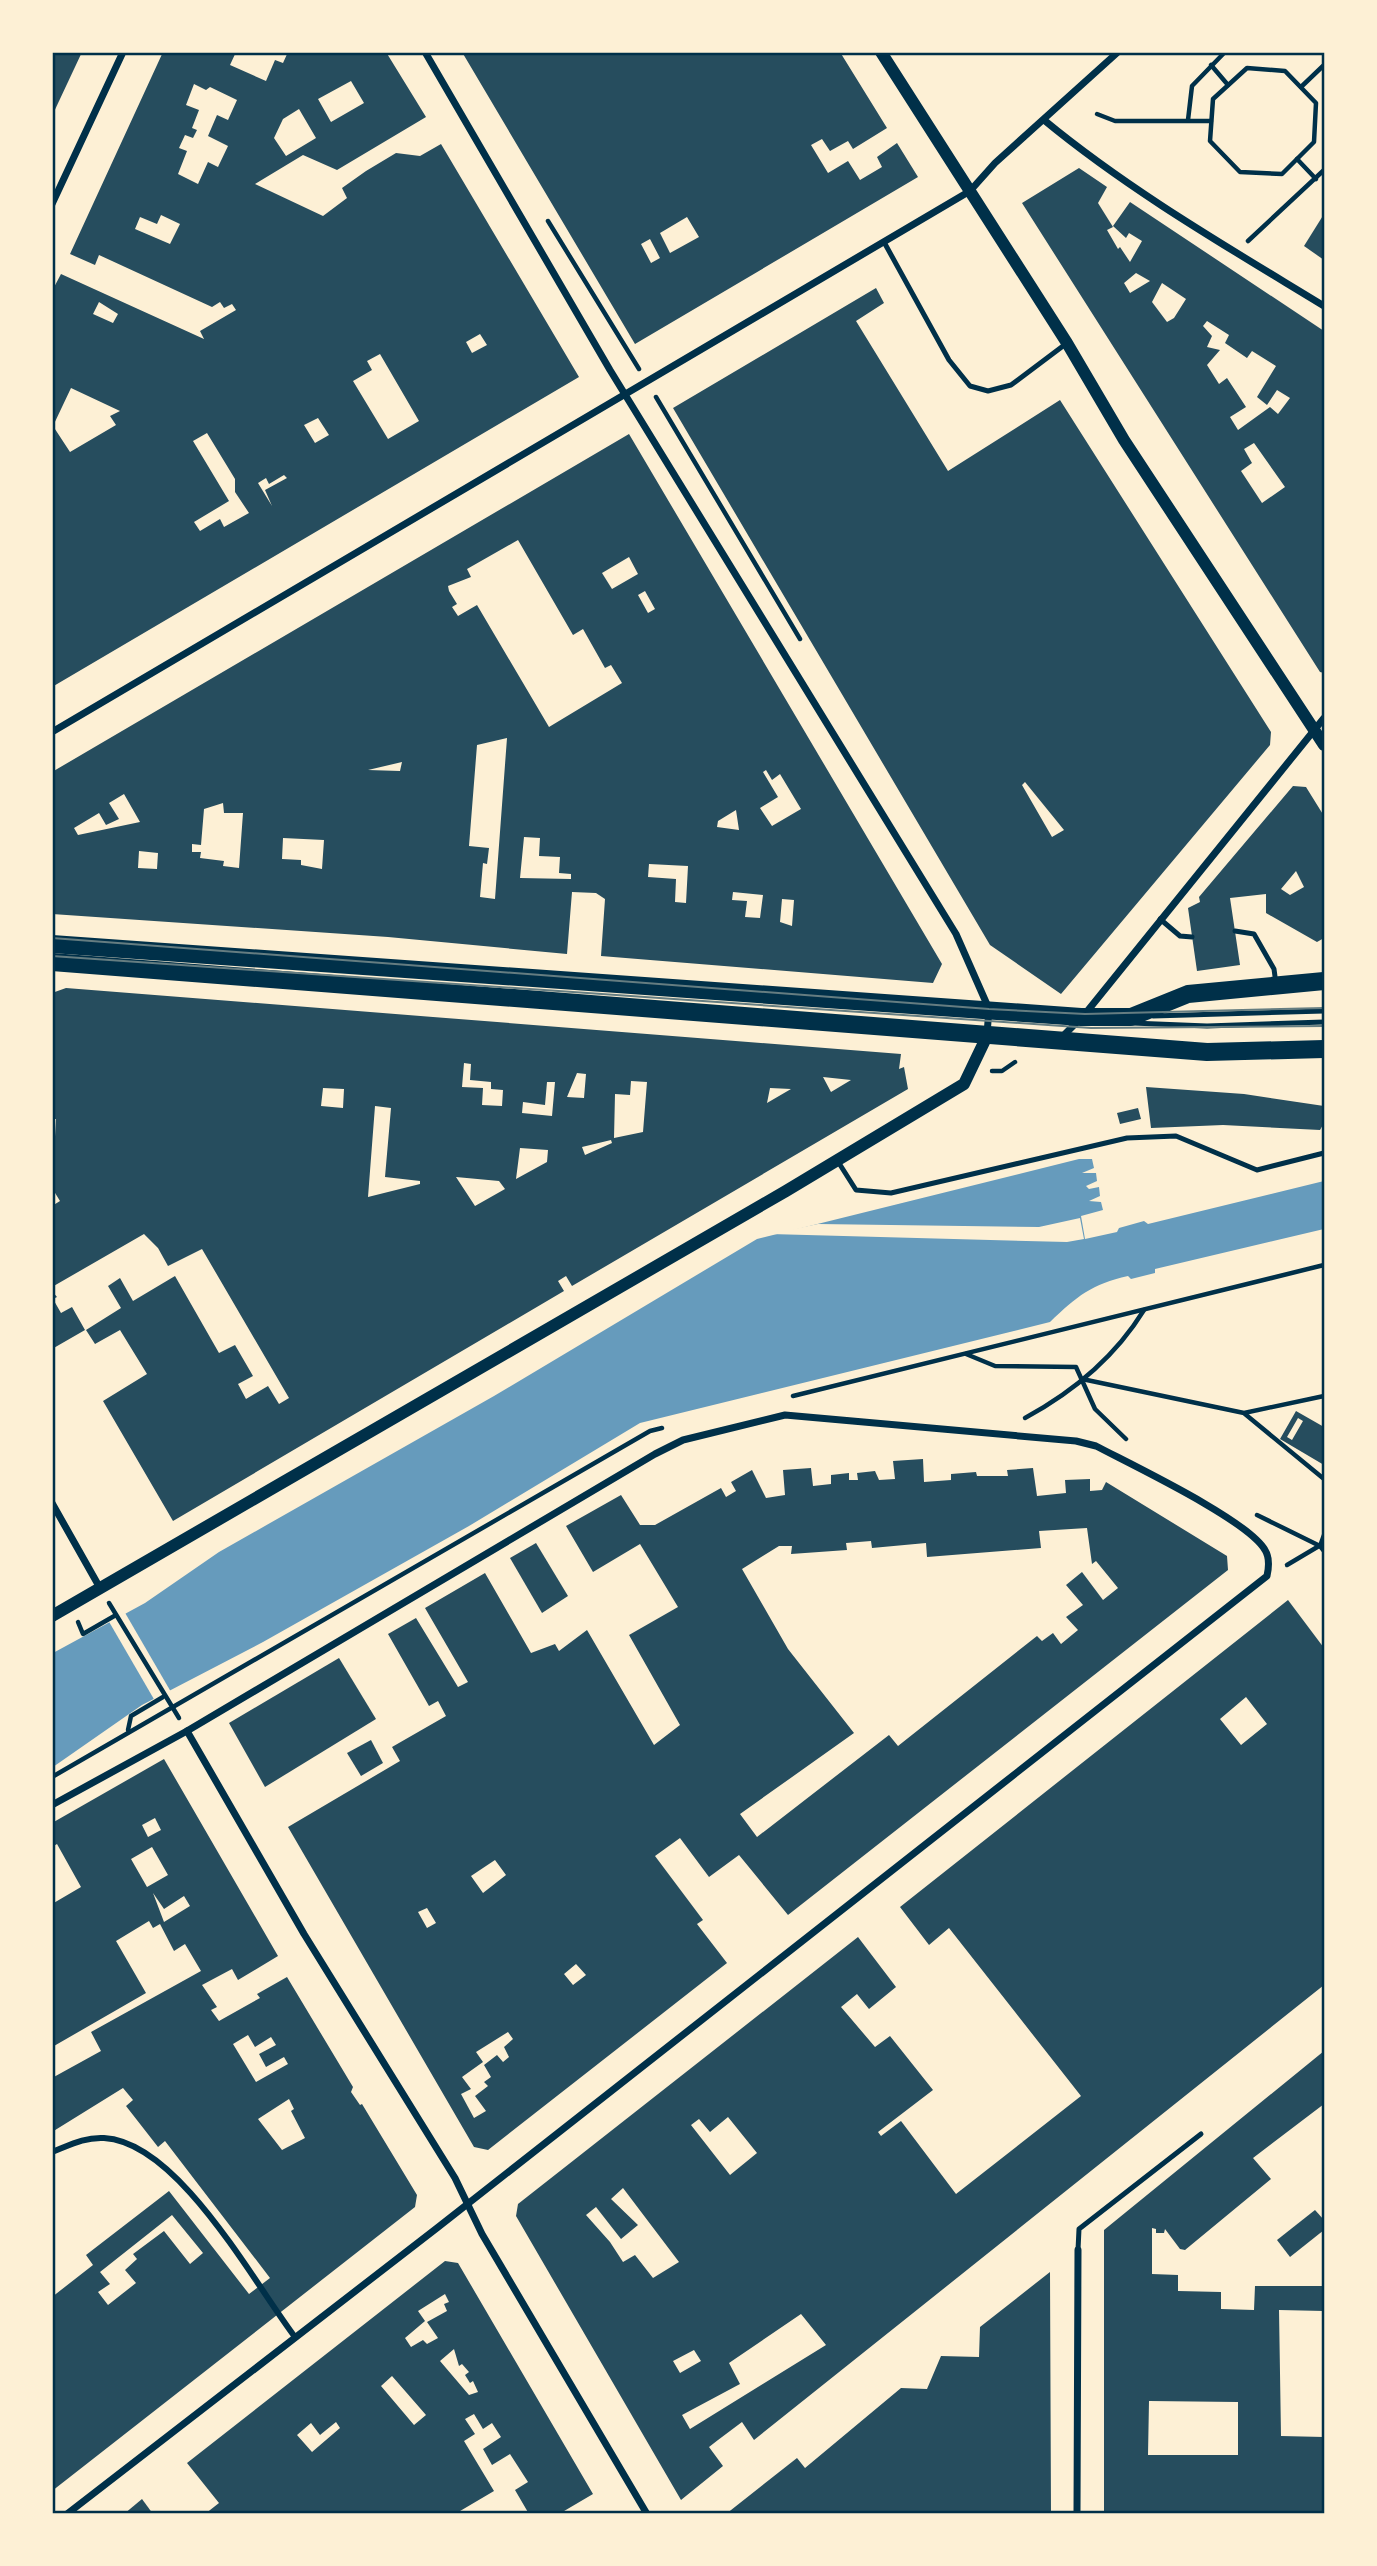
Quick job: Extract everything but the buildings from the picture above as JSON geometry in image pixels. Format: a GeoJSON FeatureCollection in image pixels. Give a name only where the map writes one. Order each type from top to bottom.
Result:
{"type":"FeatureCollection","features":[{"type":"Feature","properties":{"kind":"main road"},"geometry":{"type":"LineString","coordinates":[[52,944],[1079,1020],[1131,1017],[1188,994],[1325,981]]}},
{"type":"Feature","properties":{"kind":"main road"},"geometry":{"type":"LineString","coordinates":[[52,962],[1207,1052],[1325,1049]]}},
{"type":"Feature","properties":{"kind":"street"},"geometry":{"type":"LineString","coordinates":[[52,204],[122,52]]}},
{"type":"Feature","properties":{"kind":"street"},"geometry":{"type":"LineString","coordinates":[[52,1616],[964,1084],[987,1035],[990,1012],[956,934],[626,394],[425,52]]}},
{"type":"Feature","properties":{"kind":"street"},"geometry":{"type":"LineString","coordinates":[[881,52],[1067,343],[1124,440],[1325,745]]}},
{"type":"Feature","properties":{"kind":"street"},"geometry":{"type":"LineString","coordinates":[[52,732],[970,191],[995,163],[1118,52]]}},
{"type":"Feature","properties":{"kind":"street"},"geometry":{"type":"LineString","coordinates":[[1044,120],[1073,144],[1235,252],[1325,306]]}},
{"type":"Feature","properties":{"kind":"street"},"geometry":{"type":"LineString","coordinates":[[1058,1041],[1079,1020],[1325,718]]}},
{"type":"Feature","properties":{"kind":"street"},"geometry":{"type":"LineString","coordinates":[[52,1805],[187,1731],[683,1440],[785,1415],[1096,1446],[1244,1527],[1265,1550],[1269,1562],[1268,1576],[468,2204],[67,2514]]}},
{"type":"Feature","properties":{"kind":"street"},"geometry":{"type":"LineString","coordinates":[[52,1503],[100,1588]]}},
{"type":"Feature","properties":{"kind":"street"},"geometry":{"type":"LineString","coordinates":[[187,1731],[304,1934],[468,2204],[482,2234],[647,2514]]}},
{"type":"Feature","properties":{"kind":"street"},"geometry":{"type":"LineString","coordinates":[[52,2152],[79,2140],[106,2138],[136,2146],[160,2161],[196,2199],[295,2337]]}},
{"type":"Feature","properties":{"kind":"street"},"geometry":{"type":"LineString","coordinates":[[1077,2514],[1078,2250]]}},
{"type":"Feature","properties":{"kind":"lane"},"geometry":{"type":"LineString","coordinates":[[884,242],[950,360],[970,386],[988,391],[1011,385],[1067,343]]}},
{"type":"Feature","properties":{"kind":"lane"},"geometry":{"type":"LineString","coordinates":[[1160,919],[1180,936],[1192,937]]}},
{"type":"Feature","properties":{"kind":"lane"},"geometry":{"type":"LineString","coordinates":[[1235,931],[1254,934],[1274,969],[1276,985]]}},
{"type":"Feature","properties":{"kind":"lane"},"geometry":{"type":"LineString","coordinates":[[1131,1017],[1325,1011]]}},
{"type":"Feature","properties":{"kind":"lane"},"geometry":{"type":"LineString","coordinates":[[1079,1020],[1207,1026],[1325,1022]]}},
{"type":"Feature","properties":{"kind":"lane"},"geometry":{"type":"LineString","coordinates":[[837,1160],[856,1190],[891,1193],[1127,1138],[1176,1136],[1257,1170],[1325,1153]]}},
{"type":"Feature","properties":{"kind":"lane"},"geometry":{"type":"LineString","coordinates":[[1078,2250],[1079,2229],[1201,2134]]}},
{"type":"Feature","properties":{"kind":"path"},"geometry":{"type":"LineString","coordinates":[[1188,120],[1192,86],[1225,52]]}},
{"type":"Feature","properties":{"kind":"path"},"geometry":{"type":"LineString","coordinates":[[1211,65],[1228,85]]}},
{"type":"Feature","properties":{"kind":"path"},"geometry":{"type":"LineString","coordinates":[[1301,87],[1325,65]]}},
{"type":"Feature","properties":{"kind":"path"},"geometry":{"type":"LineString","coordinates":[[1247,68],[1285,71],[1301,87],[1316,103],[1314,142],[1282,174],[1240,172],[1210,141],[1213,99],[1247,68]]}},
{"type":"Feature","properties":{"kind":"path"},"geometry":{"type":"LineString","coordinates":[[1097,114],[1115,121],[1211,121]]}},
{"type":"Feature","properties":{"kind":"path"},"geometry":{"type":"LineString","coordinates":[[1297,159],[1316,179]]}},
{"type":"Feature","properties":{"kind":"path"},"geometry":{"type":"LineString","coordinates":[[1235,252],[1325,170]]}},
{"type":"Feature","properties":{"kind":"path"},"geometry":{"type":"LineString","coordinates":[[545,218],[647,382],[807,652]]}},
{"type":"Feature","properties":{"kind":"path"},"geometry":{"type":"LineString","coordinates":[[785,1398],[1325,1265]]}},
{"type":"Feature","properties":{"kind":"path"},"geometry":{"type":"LineString","coordinates":[[995,1434],[1058,1400],[1111,1354],[1145,1310]]}},
{"type":"Feature","properties":{"kind":"path"},"geometry":{"type":"LineString","coordinates":[[965,1354],[995,1366],[1076,1367],[1095,1409],[1136,1447]]}},
{"type":"Feature","properties":{"kind":"path"},"geometry":{"type":"LineString","coordinates":[[1082,1379],[1244,1413],[1325,1396]]}},
{"type":"Feature","properties":{"kind":"path"},"geometry":{"type":"LineString","coordinates":[[1244,1413],[1285,1450],[1325,1479]]}},
{"type":"Feature","properties":{"kind":"path"},"geometry":{"type":"LineString","coordinates":[[52,1777],[638,1438],[674,1425]]}},
{"type":"Feature","properties":{"kind":"path"},"geometry":{"type":"LineString","coordinates":[[1254,1513],[1325,1551]]}},
{"type":"Feature","properties":{"kind":"path"},"geometry":{"type":"LineString","coordinates":[[1268,1576],[1320,1546],[1325,1535]]}},
{"type":"Feature","properties":{"kind":"path"},"geometry":{"type":"LineString","coordinates":[[83,1634],[115,1614],[171,1707]]}},
{"type":"Feature","properties":{"kind":"path"},"geometry":{"type":"LineString","coordinates":[[128,1731],[131,1716],[165,1700]]}},
{"type":"Feature","properties":{"kind":"water"},"geometry":{"type":"Polygon","coordinates":[[[1079,1159],[1092,1159],[1094,1168],[1082,1173],[1096,1173],[1097,1181],[1086,1186],[1089,1189],[1099,1187],[1100,1196],[1089,1201],[1101,1202],[1103,1210],[1081,1216],[1085,1239],[1117,1232],[1119,1228],[1144,1221],[1148,1224],[1324,1181],[1324,1229],[1155,1269],[1155,1273],[1131,1279],[1128,1276],[1104,1283],[1077,1298],[1050,1322],[640,1423],[469,1526],[263,1642],[142,1705],[53,1767],[53,1653],[145,1603],[219,1552],[494,1396],[757,1239],[1079,1159]]]}},
{"type":"Feature","properties":{"kind":"pier"},"geometry":{"type":"Polygon","coordinates":[[[1080,1218],[1084,1239],[1067,1242],[770,1234],[818,1224],[1039,1227],[1080,1218]]]}},
{"type":"Feature","properties":{"kind":"pier"},"geometry":{"type":"Polygon","coordinates":[[[124,1611],[171,1692],[155,1701],[108,1620],[124,1611]]]}},
{"type":"Feature","properties":{"kind":"tram line"},"geometry":{"type":"LineString","coordinates":[[52,938],[989,1009],[1085,1014],[1324,1008]]}},
{"type":"Feature","properties":{"kind":"tram line"},"geometry":{"type":"LineString","coordinates":[[52,956],[1091,1028],[1324,1026]]}}]}
